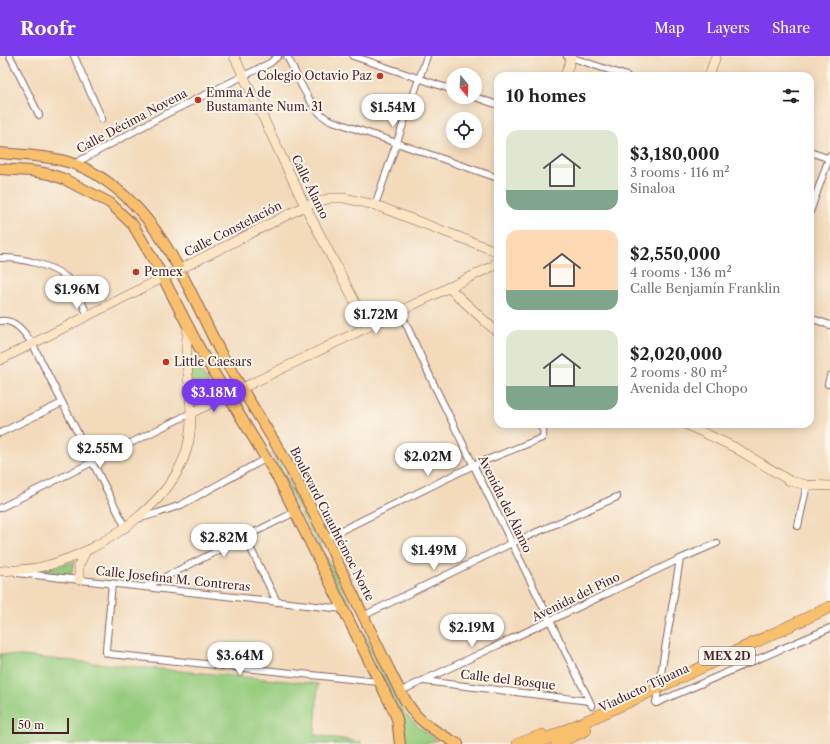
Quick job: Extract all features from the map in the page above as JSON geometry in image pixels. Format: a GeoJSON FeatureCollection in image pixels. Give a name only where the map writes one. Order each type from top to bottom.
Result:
{"type":"FeatureCollection","features":[{"type":"Feature","properties":{"kind":"highway","name":"Viaducto Tijuana"},"geometry":{"type":"LineString","coordinates":[[535,744],[587,722],[830,608]]}},
{"type":"Feature","properties":{"kind":"highway","name":"Viaducto Tijuana"},"geometry":{"type":"LineString","coordinates":[[556,744],[830,615]]}},
{"type":"Feature","properties":{"kind":"highway"},"geometry":{"type":"LineString","coordinates":[[518,744],[624,704]]}},
{"type":"Feature","properties":{"kind":"main road","name":"Boulevard Cuauhtémoc Norte"},"geometry":{"type":"LineString","coordinates":[[0,153],[33,155],[74,164],[116,188],[132,202],[156,230],[241,388],[293,473],[363,616],[410,707],[418,717],[438,732],[458,744]]}},
{"type":"Feature","properties":{"kind":"main road"},"geometry":{"type":"LineString","coordinates":[[0,169],[31,170],[64,179],[110,203],[133,225],[147,246],[188,328],[265,459],[279,480],[397,719],[400,744]]}},
{"type":"Feature","properties":{"kind":"street"},"geometry":{"type":"LineString","coordinates":[[10,56],[39,115]]}},
{"type":"Feature","properties":{"kind":"street"},"geometry":{"type":"LineString","coordinates":[[74,56],[102,119]]}},
{"type":"Feature","properties":{"kind":"street","name":"Calle Álamo"},"geometry":{"type":"LineString","coordinates":[[234,56],[305,206],[368,327]]}},
{"type":"Feature","properties":{"kind":"street","name":"Calle Décima Novena"},"geometry":{"type":"LineString","coordinates":[[74,164],[115,140],[270,63],[278,56]]}},
{"type":"Feature","properties":{"kind":"street"},"geometry":{"type":"LineString","coordinates":[[287,56],[314,106],[320,114],[327,119],[494,177]]}},
{"type":"Feature","properties":{"kind":"street"},"geometry":{"type":"LineString","coordinates":[[353,56],[446,88]]}},
{"type":"Feature","properties":{"kind":"street"},"geometry":{"type":"LineString","coordinates":[[375,205],[427,56]]}},
{"type":"Feature","properties":{"kind":"street"},"geometry":{"type":"LineString","coordinates":[[710,72],[716,56]]}},
{"type":"Feature","properties":{"kind":"street"},"geometry":{"type":"LineString","coordinates":[[566,72],[570,57],[615,72]]}},
{"type":"Feature","properties":{"kind":"street"},"geometry":{"type":"LineString","coordinates":[[482,100],[494,104]]}},
{"type":"Feature","properties":{"kind":"street"},"geometry":{"type":"LineString","coordinates":[[814,153],[830,158],[814,201]]}},
{"type":"Feature","properties":{"kind":"street","name":"Calle Constelación"},"geometry":{"type":"LineString","coordinates":[[0,360],[33,345],[178,269],[305,206],[331,198],[344,198],[375,205],[494,250]]}},
{"type":"Feature","properties":{"kind":"street"},"geometry":{"type":"LineString","coordinates":[[0,258],[30,261],[52,270],[67,279],[76,292],[88,316]]}},
{"type":"Feature","properties":{"kind":"street"},"geometry":{"type":"LineString","coordinates":[[0,508],[494,265]]}},
{"type":"Feature","properties":{"kind":"street"},"geometry":{"type":"LineString","coordinates":[[448,287],[494,329]]}},
{"type":"Feature","properties":{"kind":"street","name":"Avenida del Álamo"},"geometry":{"type":"LineString","coordinates":[[400,311],[591,703]]}},
{"type":"Feature","properties":{"kind":"street"},"geometry":{"type":"LineString","coordinates":[[0,321],[6,320],[17,325],[33,345],[126,528]]}},
{"type":"Feature","properties":{"kind":"street"},"geometry":{"type":"LineString","coordinates":[[814,320],[830,326]]}},
{"type":"Feature","properties":{"kind":"street"},"geometry":{"type":"LineString","coordinates":[[0,571],[31,569],[46,566],[86,551],[126,528],[149,508],[164,491],[179,468],[187,450],[189,440],[191,413],[186,343],[188,328]]}},
{"type":"Feature","properties":{"kind":"street"},"geometry":{"type":"LineString","coordinates":[[828,384],[830,376]]}},
{"type":"Feature","properties":{"kind":"street"},"geometry":{"type":"LineString","coordinates":[[0,433],[62,402]]}},
{"type":"Feature","properties":{"kind":"street"},"geometry":{"type":"LineString","coordinates":[[326,538],[474,465],[542,438],[544,434],[543,428]]}},
{"type":"Feature","properties":{"kind":"street"},"geometry":{"type":"LineString","coordinates":[[694,428],[734,447],[790,481],[807,485],[830,486]]}},
{"type":"Feature","properties":{"kind":"street"},"geometry":{"type":"LineString","coordinates":[[136,519],[158,514],[182,504],[265,459]]}},
{"type":"Feature","properties":{"kind":"street"},"geometry":{"type":"LineString","coordinates":[[798,526],[807,485]]}},
{"type":"Feature","properties":{"kind":"street"},"geometry":{"type":"LineString","coordinates":[[363,616],[512,543],[617,497]]}},
{"type":"Feature","properties":{"kind":"street"},"geometry":{"type":"LineString","coordinates":[[145,586],[295,512]]}},
{"type":"Feature","properties":{"kind":"street"},"geometry":{"type":"LineString","coordinates":[[245,537],[278,602]]}},
{"type":"Feature","properties":{"kind":"street","name":"Avenida del Pino"},"geometry":{"type":"LineString","coordinates":[[401,691],[680,559],[717,543]]}},
{"type":"Feature","properties":{"kind":"street"},"geometry":{"type":"LineString","coordinates":[[79,580],[78,570],[86,551]]}},
{"type":"Feature","properties":{"kind":"street"},"geometry":{"type":"LineString","coordinates":[[680,559],[656,703],[830,628]]}},
{"type":"Feature","properties":{"kind":"street","name":"Calle Josefina M. Contreras"},"geometry":{"type":"LineString","coordinates":[[0,571],[343,609]]}},
{"type":"Feature","properties":{"kind":"street"},"geometry":{"type":"LineString","coordinates":[[112,583],[106,653],[379,682]]}},
{"type":"Feature","properties":{"kind":"street","name":"Calle del Bosque"},"geometry":{"type":"LineString","coordinates":[[424,681],[591,703]]}},
{"type":"Feature","properties":{"kind":"green space"},"geometry":{"type":"Polygon","coordinates":[[[186,351],[213,389],[190,400],[186,351]]]}},
{"type":"Feature","properties":{"kind":"green space"},"geometry":{"type":"Polygon","coordinates":[[[271,453],[281,466],[405,714],[420,728],[437,740],[422,744],[406,744],[402,716],[271,453]]]}},
{"type":"Feature","properties":{"kind":"green space"},"geometry":{"type":"Polygon","coordinates":[[[76,561],[71,575],[27,572],[55,567],[76,561]]]}},
{"type":"Feature","properties":{"kind":"green space"},"geometry":{"type":"Polygon","coordinates":[[[0,654],[318,684],[315,735],[361,742],[361,744],[0,744],[0,654]]]}},
{"type":"Feature","properties":{"kind":"place","name":"Colegio Octavio Paz"},"geometry":{"type":"Point","coordinates":[380,76]}},
{"type":"Feature","properties":{"kind":"place","name":"Emma A de Bustamante Num. 31"},"geometry":{"type":"Point","coordinates":[198,100]}},
{"type":"Feature","properties":{"kind":"place","name":"Pemex"},"geometry":{"type":"Point","coordinates":[136,272]}},
{"type":"Feature","properties":{"kind":"place","name":"Little Caesars"},"geometry":{"type":"Point","coordinates":[166,362]}}]}
